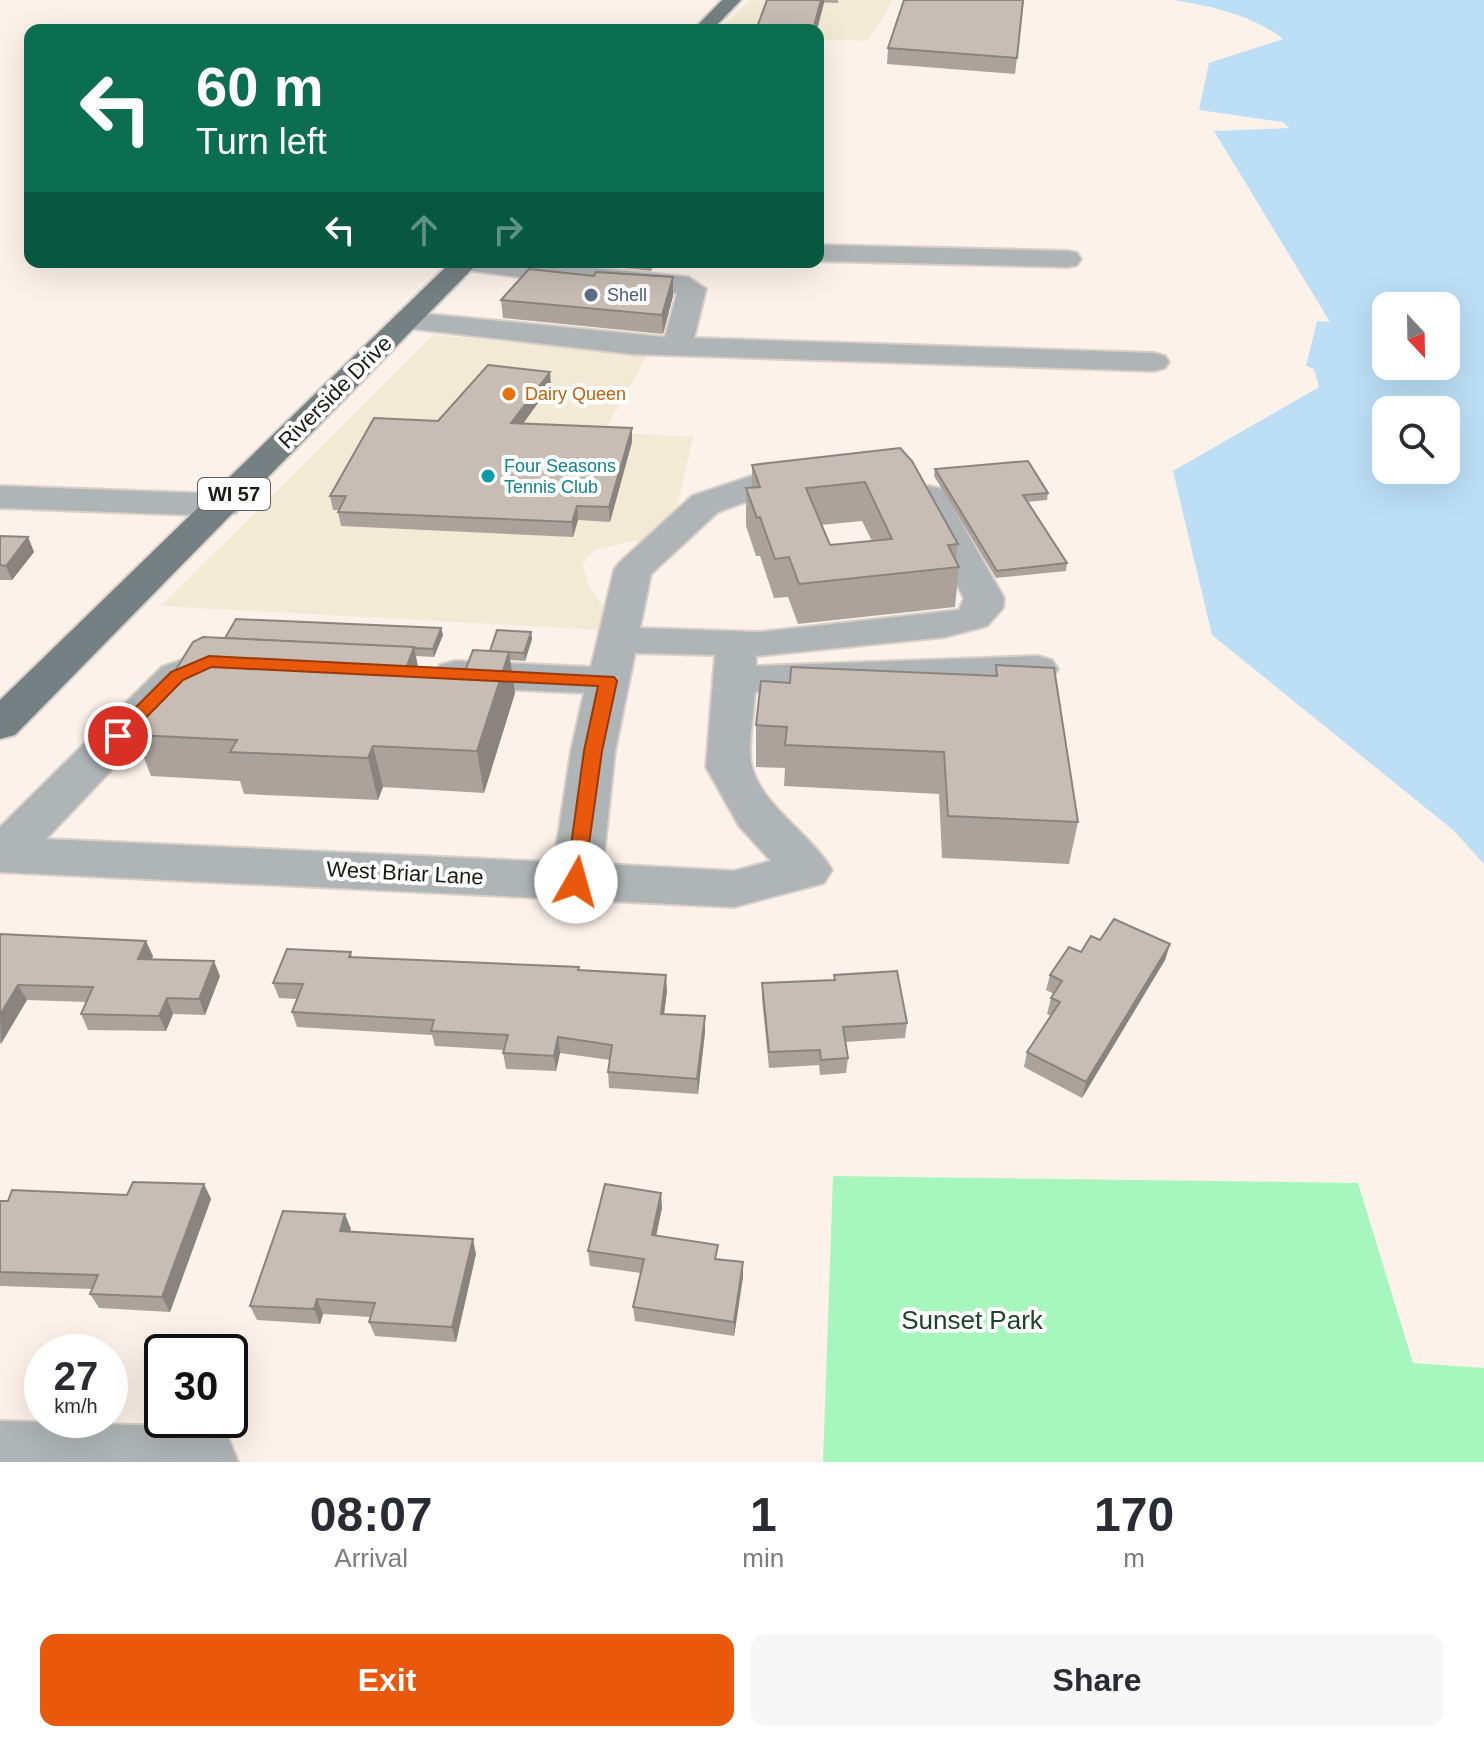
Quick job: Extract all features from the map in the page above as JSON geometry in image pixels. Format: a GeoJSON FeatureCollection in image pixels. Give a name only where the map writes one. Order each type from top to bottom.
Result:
{"type":"FeatureCollection","features":[{"type":"Feature","properties":{"kind":"main road"},"geometry":{"type":"LineString","coordinates":[[708,24],[732,0]]}},
{"type":"Feature","properties":{"kind":"main road","name":"Riverside Drive"},"geometry":{"type":"LineString","coordinates":[[0,725],[406,321],[475,303],[467,268]]}},
{"type":"Feature","properties":{"kind":"street"},"geometry":{"type":"LineString","coordinates":[[824,253],[1068,259]]}},
{"type":"Feature","properties":{"kind":"street"},"geometry":{"type":"LineString","coordinates":[[512,268],[561,275],[584,309]]}},
{"type":"Feature","properties":{"kind":"street"},"geometry":{"type":"LineString","coordinates":[[475,303],[520,269]]}},
{"type":"Feature","properties":{"kind":"street"},"geometry":{"type":"LineString","coordinates":[[584,309],[660,282],[678,283],[692,289],[677,346]]}},
{"type":"Feature","properties":{"kind":"street"},"geometry":{"type":"LineString","coordinates":[[406,321],[475,303],[584,309],[677,346],[1154,362]]}},
{"type":"Feature","properties":{"kind":"street"},"geometry":{"type":"LineString","coordinates":[[576,882],[593,751],[633,570],[705,504],[773,480],[852,473]]}},
{"type":"Feature","properties":{"kind":"street"},"geometry":{"type":"LineString","coordinates":[[734,662],[945,625],[973,618],[983,608],[984,598],[926,492],[908,474]]}},
{"type":"Feature","properties":{"kind":"street"},"geometry":{"type":"LineString","coordinates":[[0,497],[223,505]]}},
{"type":"Feature","properties":{"kind":"street"},"geometry":{"type":"LineString","coordinates":[[618,640],[734,662],[1037,669]]}},
{"type":"Feature","properties":{"kind":"street"},"geometry":{"type":"LineString","coordinates":[[1,854],[177,676],[209,662],[257,664]]}},
{"type":"Feature","properties":{"kind":"street","name":"West Briar Lane"},"geometry":{"type":"LineString","coordinates":[[1,854],[734,889],[807,870],[756,814],[729,767],[734,662]]}},
{"type":"Feature","properties":{"kind":"street"},"geometry":{"type":"LineString","coordinates":[[416,672],[608,681]]}},
{"type":"Feature","properties":{"kind":"street"},"geometry":{"type":"LineString","coordinates":[[0,1456],[203,1462]]}},
{"type":"Feature","properties":{"kind":"shaded area"},"geometry":{"type":"Polygon","coordinates":[[[749,0],[893,0],[868,41],[824,39],[824,24],[725,24],[749,0]]]}},
{"type":"Feature","properties":{"kind":"shaded area"},"geometry":{"type":"Polygon","coordinates":[[[433,335],[647,355],[604,432],[693,437],[669,544],[632,541],[594,550],[582,564],[589,586],[603,607],[599,630],[161,606],[433,335]]]}},
{"type":"Feature","properties":{"kind":"green space","name":"Sunset Park"},"geometry":{"type":"Polygon","coordinates":[[[833,1176],[1358,1183],[1413,1363],[1484,1368],[1484,1462],[823,1462],[833,1176]]]}},
{"type":"Feature","properties":{"kind":"water"},"geometry":{"type":"Polygon","coordinates":[[[1174,0],[1484,0],[1484,864],[1453,830],[1212,635],[1173,471],[1319,387],[1314,369],[1306,366],[1317,321],[1330,322],[1214,131],[1289,128],[1283,122],[1199,110],[1209,63],[1283,39],[1246,18],[1174,0]]]}},
{"type":"Feature","properties":{"kind":"building"},"geometry":{"type":"Polygon","coordinates":[[[767,0],[821,0],[815,24],[758,24],[767,0]]]}},
{"type":"Feature","properties":{"kind":"building"},"geometry":{"type":"Polygon","coordinates":[[[904,0],[1023,0],[1017,58],[888,48],[904,0]]]}},
{"type":"Feature","properties":{"kind":"building"},"geometry":{"type":"Polygon","coordinates":[[[529,269],[594,276],[596,272],[673,277],[662,315],[501,300],[529,269]]]}},
{"type":"Feature","properties":{"kind":"building","name":"Four Seasons Tennis Club"},"geometry":{"type":"Polygon","coordinates":[[[488,365],[550,372],[511,423],[632,428],[609,507],[577,506],[572,522],[338,512],[346,496],[330,496],[374,418],[438,421],[488,365]]]}},
{"type":"Feature","properties":{"kind":"building"},"geometry":{"type":"Polygon","coordinates":[[[900,448],[912,461],[958,544],[948,545],[959,567],[799,584],[789,557],[775,559],[760,517],[757,518],[746,488],[760,487],[752,465],[900,448]],[[865,482],[806,488],[830,545],[892,539],[865,482]]]}},
{"type":"Feature","properties":{"kind":"building"},"geometry":{"type":"Polygon","coordinates":[[[1028,461],[1048,493],[1023,495],[1067,563],[997,571],[935,469],[1028,461]]]}},
{"type":"Feature","properties":{"kind":"building"},"geometry":{"type":"Polygon","coordinates":[[[0,536],[28,537],[6,566],[0,565],[0,536]]]}},
{"type":"Feature","properties":{"kind":"building"},"geometry":{"type":"Polygon","coordinates":[[[236,619],[441,628],[433,649],[225,638],[236,619]]]}},
{"type":"Feature","properties":{"kind":"building"},"geometry":{"type":"Polygon","coordinates":[[[497,630],[531,632],[524,653],[490,651],[497,630]]]}},
{"type":"Feature","properties":{"kind":"building"},"geometry":{"type":"Polygon","coordinates":[[[203,637],[414,647],[405,671],[464,674],[473,650],[509,652],[477,751],[373,746],[368,758],[230,752],[237,740],[135,735],[193,642],[203,637]]]}},
{"type":"Feature","properties":{"kind":"building"},"geometry":{"type":"Polygon","coordinates":[[[996,665],[1054,668],[1078,822],[948,816],[944,752],[785,745],[787,727],[756,725],[761,681],[790,683],[791,667],[997,676],[996,665]]]}},
{"type":"Feature","properties":{"kind":"building"},"geometry":{"type":"Polygon","coordinates":[[[1114,919],[1170,944],[1086,1082],[1027,1052],[1060,1002],[1051,998],[1062,981],[1050,975],[1069,947],[1081,952],[1091,936],[1100,940],[1114,919]]]}},
{"type":"Feature","properties":{"kind":"building"},"geometry":{"type":"Polygon","coordinates":[[[0,934],[146,941],[138,959],[214,961],[199,999],[167,998],[159,1016],[81,1014],[93,987],[18,985],[0,1015],[0,934]]]}},
{"type":"Feature","properties":{"kind":"building"},"geometry":{"type":"Polygon","coordinates":[[[287,949],[351,952],[349,957],[579,967],[578,970],[666,975],[661,1014],[705,1016],[697,1079],[608,1072],[612,1045],[558,1037],[554,1056],[503,1053],[508,1035],[431,1031],[434,1020],[292,1012],[303,984],[273,983],[287,949]]]}},
{"type":"Feature","properties":{"kind":"building"},"geometry":{"type":"Polygon","coordinates":[[[897,971],[907,1023],[843,1027],[848,1058],[821,1060],[820,1050],[769,1052],[762,983],[835,980],[834,975],[897,971]]]}},
{"type":"Feature","properties":{"kind":"building"},"geometry":{"type":"Polygon","coordinates":[[[133,1182],[204,1184],[162,1297],[90,1294],[98,1275],[0,1272],[0,1201],[8,1201],[12,1190],[127,1195],[133,1182]]]}},
{"type":"Feature","properties":{"kind":"building"},"geometry":{"type":"Polygon","coordinates":[[[605,1184],[661,1193],[652,1235],[718,1245],[715,1259],[743,1262],[734,1322],[633,1307],[644,1259],[588,1251],[605,1184]]]}},
{"type":"Feature","properties":{"kind":"building"},"geometry":{"type":"Polygon","coordinates":[[[283,1211],[345,1214],[340,1231],[473,1239],[452,1327],[369,1322],[375,1303],[317,1299],[314,1309],[250,1306],[283,1211]]]}},
{"type":"Feature","properties":{"kind":"place","name":"Shell"},"geometry":{"type":"Point","coordinates":[591,295]}},
{"type":"Feature","properties":{"kind":"place","name":"Dairy Queen"},"geometry":{"type":"Point","coordinates":[509,394]}},
{"type":"Feature","properties":{"kind":"place","name":"Four Seasons Tennis Club"},"geometry":{"type":"Point","coordinates":[488,476]}},
{"type":"Feature","properties":{"kind":"route"},"geometry":{"type":"LineString","coordinates":[[118,736],[177,676],[209,662],[608,681],[593,751],[576,882]]}}]}
